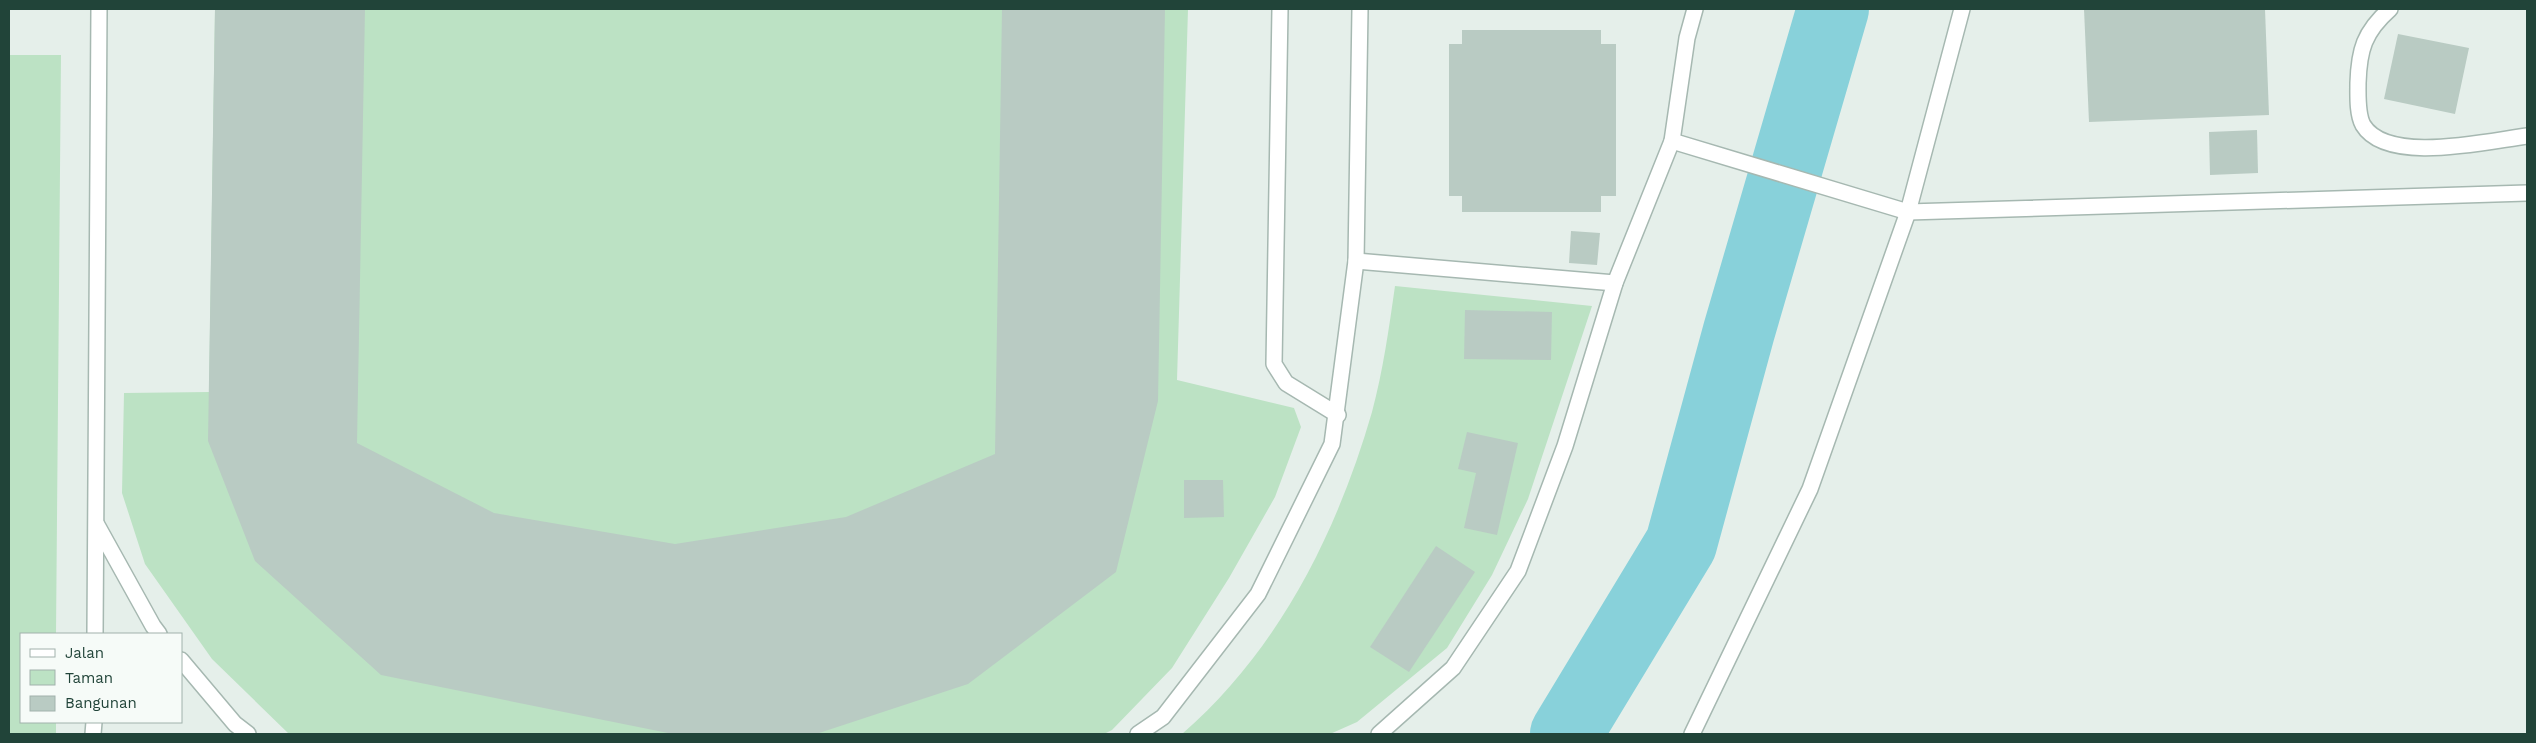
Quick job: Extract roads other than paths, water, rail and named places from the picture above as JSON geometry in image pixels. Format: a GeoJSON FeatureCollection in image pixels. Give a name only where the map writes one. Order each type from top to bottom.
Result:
{"type":"FeatureCollection","features":[{"type":"Feature","properties":{"kind":"street"},"geometry":{"type":"LineString","coordinates":[[95,633],[99,9]]}},
{"type":"Feature","properties":{"kind":"street"},"geometry":{"type":"LineString","coordinates":[[1280,9],[1274,364],[1286,383],[1338,415]]}},
{"type":"Feature","properties":{"kind":"street"},"geometry":{"type":"LineString","coordinates":[[1138,734],[1162,717],[1258,594],[1332,444],[1338,415],[1356,261],[1360,9]]}},
{"type":"Feature","properties":{"kind":"street"},"geometry":{"type":"LineString","coordinates":[[1379,734],[1453,668],[1518,571],[1565,446],[1615,283],[1672,141],[1687,38],[1695,9]]}},
{"type":"Feature","properties":{"kind":"street"},"geometry":{"type":"LineString","coordinates":[[1692,734],[1810,489],[1908,212],[1962,9]]}},
{"type":"Feature","properties":{"kind":"street"},"geometry":{"type":"LineString","coordinates":[[2390,9],[2367,36],[2359,56],[2358,96],[2362,124],[2374,138],[2392,146],[2415,149],[2527,136]]}},
{"type":"Feature","properties":{"kind":"street"},"geometry":{"type":"LineString","coordinates":[[1672,141],[1868,202],[1908,212],[2527,193]]}},
{"type":"Feature","properties":{"kind":"street"},"geometry":{"type":"LineString","coordinates":[[1356,261],[1615,283]]}},
{"type":"Feature","properties":{"kind":"street"},"geometry":{"type":"LineString","coordinates":[[96,524],[158,633]]}},
{"type":"Feature","properties":{"kind":"street"},"geometry":{"type":"LineString","coordinates":[[182,661],[235,724],[248,734]]}},
{"type":"Feature","properties":{"kind":"waterway"},"geometry":{"type":"LineString","coordinates":[[1566,734],[1681,544],[1739,331],[1833,9]]}}]}
